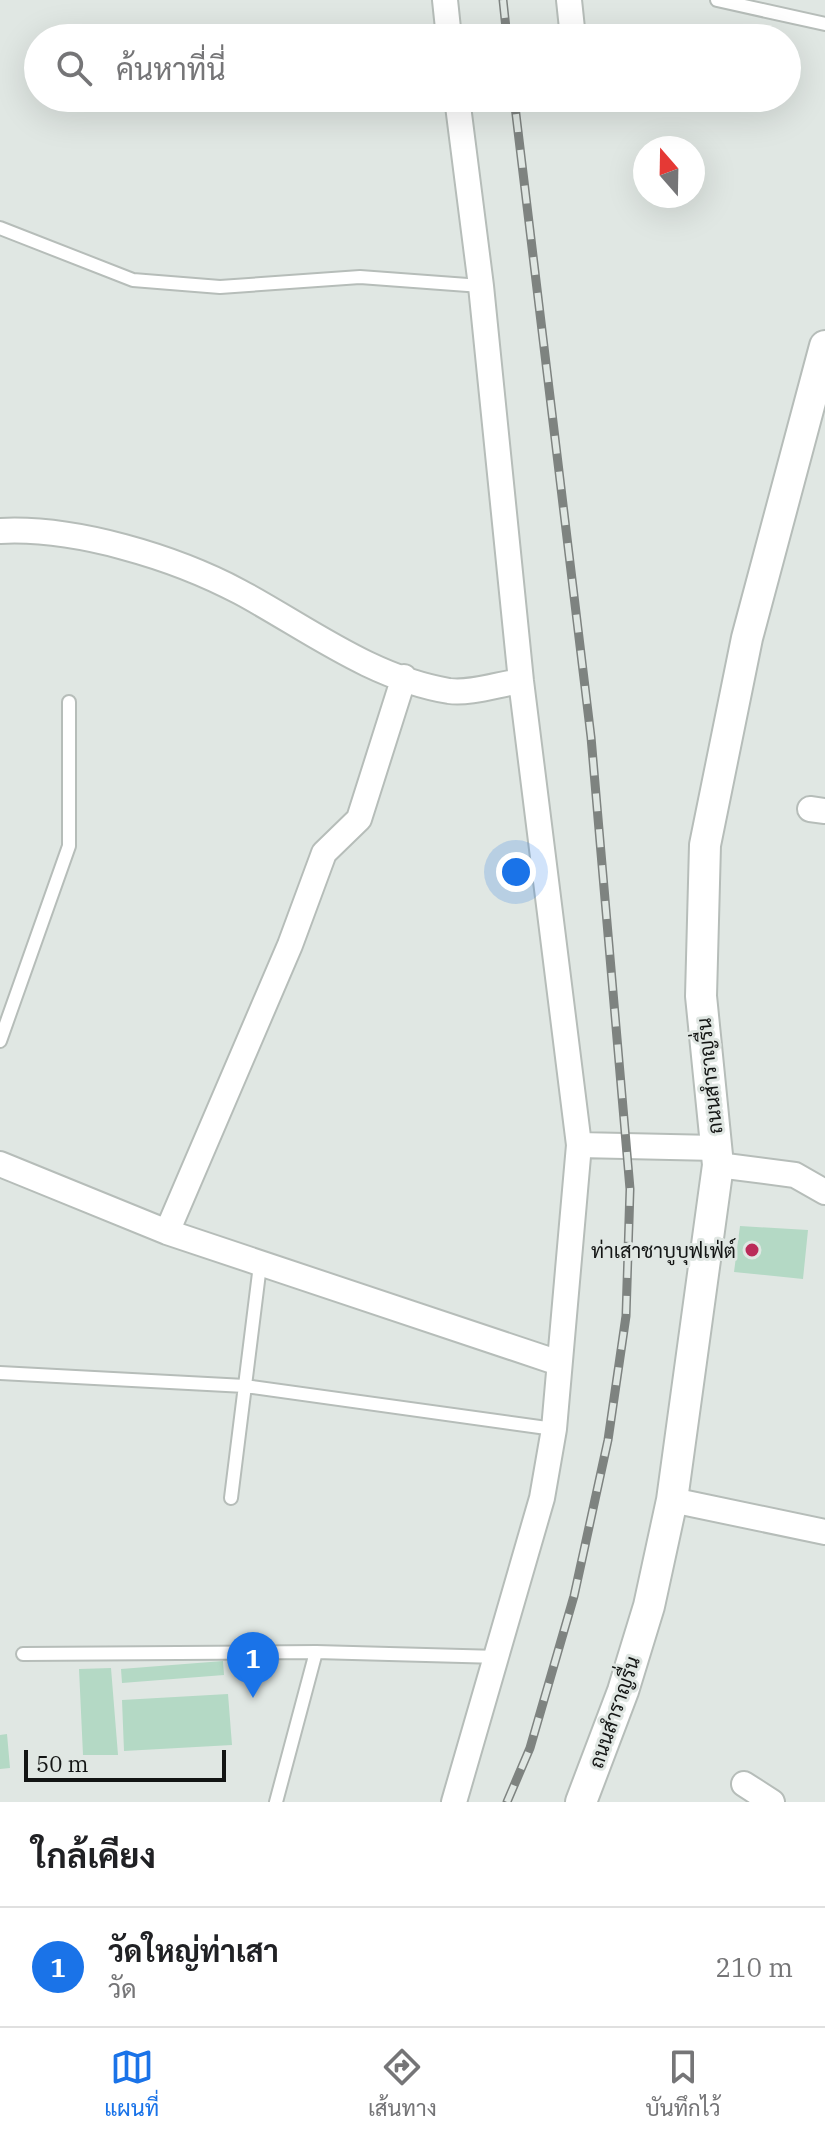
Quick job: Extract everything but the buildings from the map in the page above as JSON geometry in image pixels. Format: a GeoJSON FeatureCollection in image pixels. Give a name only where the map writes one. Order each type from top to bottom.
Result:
{"type":"FeatureCollection","features":[{"type":"Feature","properties":{"kind":"street"},"geometry":{"type":"LineString","coordinates":[[445,0],[448,24]]}},
{"type":"Feature","properties":{"kind":"street"},"geometry":{"type":"LineString","coordinates":[[569,0],[572,24]]}},
{"type":"Feature","properties":{"kind":"street"},"geometry":{"type":"LineString","coordinates":[[454,1802],[499,1657],[542,1498],[554,1429],[579,1145],[521,681],[481,286],[459,112]]}},
{"type":"Feature","properties":{"kind":"street","name":"ถนนสำราญรื่น"},"geometry":{"type":"LineString","coordinates":[[581,1802],[623,1691],[645,1621],[672,1500],[717,1156],[701,996],[705,845],[747,638],[825,346]]}},
{"type":"Feature","properties":{"kind":"street"},"geometry":{"type":"LineString","coordinates":[[0,531],[32,529],[179,564],[238,591],[373,668],[451,691],[521,681]]}},
{"type":"Feature","properties":{"kind":"street"},"geometry":{"type":"LineString","coordinates":[[167,1232],[290,945],[324,853],[359,819],[404,677]]}},
{"type":"Feature","properties":{"kind":"street"},"geometry":{"type":"LineString","coordinates":[[579,1145],[717,1156],[795,1175],[825,1192]]}},
{"type":"Feature","properties":{"kind":"street"},"geometry":{"type":"LineString","coordinates":[[0,1164],[167,1232],[559,1363]]}},
{"type":"Feature","properties":{"kind":"street"},"geometry":{"type":"LineString","coordinates":[[672,1500],[825,1532]]}},
{"type":"Feature","properties":{"kind":"street"},"geometry":{"type":"LineString","coordinates":[[744,1784],[772,1802]]}},
{"type":"Feature","properties":{"kind":"lane"},"geometry":{"type":"LineString","coordinates":[[717,0],[825,24]]}},
{"type":"Feature","properties":{"kind":"lane"},"geometry":{"type":"LineString","coordinates":[[0,228],[133,280],[220,287],[360,277],[481,286]]}},
{"type":"Feature","properties":{"kind":"lane"},"geometry":{"type":"LineString","coordinates":[[0,1041],[69,846],[69,702]]}},
{"type":"Feature","properties":{"kind":"lane"},"geometry":{"type":"LineString","coordinates":[[231,1498],[260,1265]]}},
{"type":"Feature","properties":{"kind":"lane"},"geometry":{"type":"LineString","coordinates":[[0,1373],[245,1386],[554,1429]]}},
{"type":"Feature","properties":{"kind":"lane"},"geometry":{"type":"LineString","coordinates":[[23,1654],[316,1652],[499,1657]]}},
{"type":"Feature","properties":{"kind":"lane"},"geometry":{"type":"LineString","coordinates":[[276,1802],[316,1652]]}},
{"type":"Feature","properties":{"kind":"railway"},"geometry":{"type":"LineString","coordinates":[[503,0],[506,24]]}},
{"type":"Feature","properties":{"kind":"railway"},"geometry":{"type":"LineString","coordinates":[[507,1802],[530,1748],[574,1596],[608,1440],[626,1316],[630,1189],[591,737],[516,112]]}},
{"type":"Feature","properties":{"kind":"place","name":"ท่าเสาชาบูบุฟเฟ่ต์"},"geometry":{"type":"Point","coordinates":[752,1250]}},
{"type":"Feature","properties":{"kind":"place","name":"วัดใหญ่ท่าเสา"},"geometry":{"type":"Point","coordinates":[253,1698]}}]}
